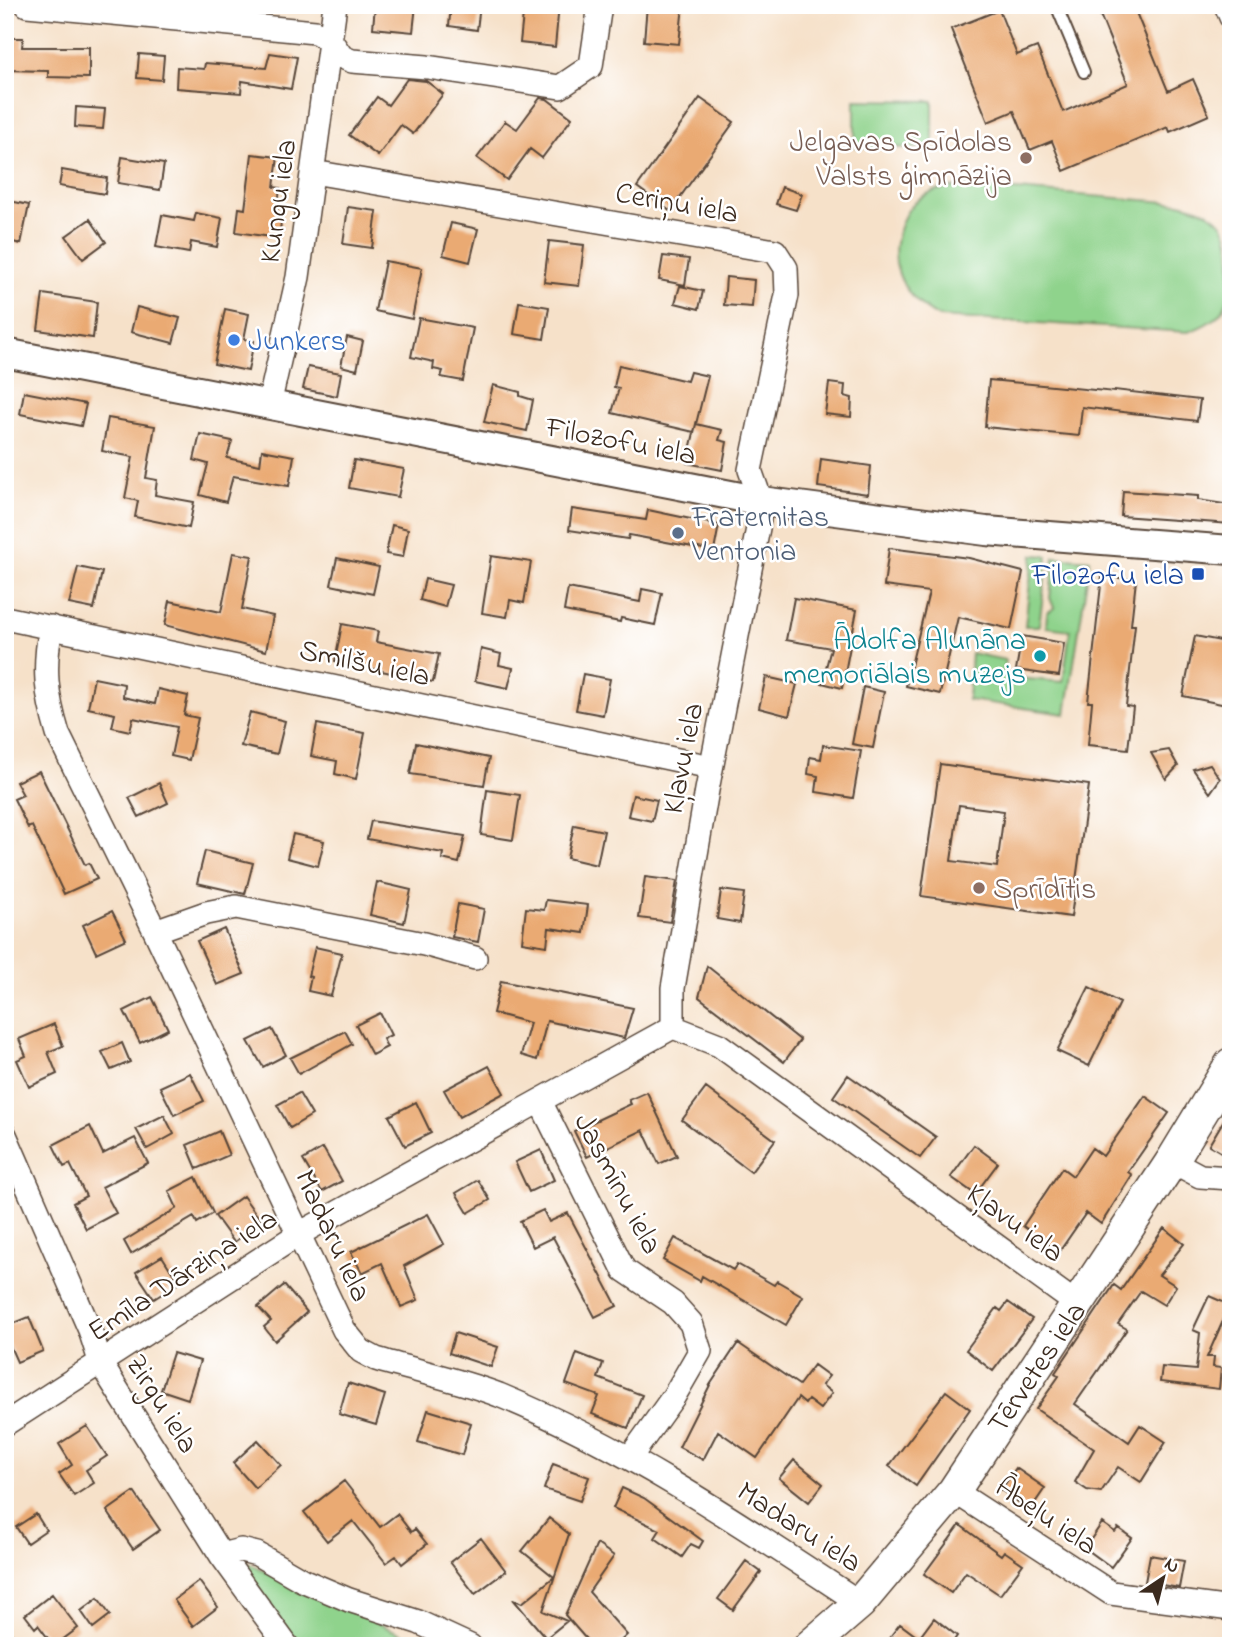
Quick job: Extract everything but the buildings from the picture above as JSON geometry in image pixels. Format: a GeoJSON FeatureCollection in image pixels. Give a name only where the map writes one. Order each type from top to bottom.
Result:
{"type":"FeatureCollection","features":[{"type":"Feature","properties":{"kind":"main road","name":"Tērvetes iela"},"geometry":{"type":"LineString","coordinates":[[810,1646],[860,1603],[954,1491],[1172,1161],[1231,1064]]}},
{"type":"Feature","properties":{"kind":"street"},"geometry":{"type":"LineString","coordinates":[[27,5],[315,32],[331,41],[342,57],[352,61],[427,67],[560,87],[591,66],[600,5]]}},
{"type":"Feature","properties":{"kind":"street","name":"Kungu iela"},"geometry":{"type":"LineString","coordinates":[[269,405],[289,324],[335,5]]}},
{"type":"Feature","properties":{"kind":"street"},"geometry":{"type":"LineString","coordinates":[[1226,5],[1231,17]]}},
{"type":"Feature","properties":{"kind":"street","name":"Ceriņu iela"},"geometry":{"type":"LineString","coordinates":[[313,172],[775,251],[786,268],[787,295],[750,471],[761,501]]}},
{"type":"Feature","properties":{"kind":"street","name":"Filozofu iela"},"geometry":{"type":"LineString","coordinates":[[5,353],[761,501],[986,531],[1231,550]]}},
{"type":"Feature","properties":{"kind":"street","name":"Kļavu iela"},"geometry":{"type":"LineString","coordinates":[[761,501],[673,988],[673,1027],[719,1045],[1078,1305]]}},
{"type":"Feature","properties":{"kind":"street","name":"Smilšu iela"},"geometry":{"type":"LineString","coordinates":[[5,618],[711,767]]}},
{"type":"Feature","properties":{"kind":"street","name":"Madaru iela"},"geometry":{"type":"LineString","coordinates":[[51,627],[44,662],[48,700],[58,734],[155,931],[344,1330],[361,1351],[376,1359],[496,1394],[631,1456],[696,1495],[860,1603]]}},
{"type":"Feature","properties":{"kind":"street"},"geometry":{"type":"LineString","coordinates":[[155,931],[206,913],[236,907],[424,944],[475,958]]}},
{"type":"Feature","properties":{"kind":"street","name":"Emīla Dārziņa iela"},"geometry":{"type":"LineString","coordinates":[[5,1424],[299,1234],[673,1027]]}},
{"type":"Feature","properties":{"kind":"street","name":"Jasmīnu iela"},"geometry":{"type":"LineString","coordinates":[[540,1101],[624,1270],[673,1303],[691,1323],[699,1351],[674,1396],[631,1456]]}},
{"type":"Feature","properties":{"kind":"street","name":"Zirgu iela"},"geometry":{"type":"LineString","coordinates":[[5,1135],[90,1330],[101,1364],[221,1555],[287,1646]]}},
{"type":"Feature","properties":{"kind":"street"},"geometry":{"type":"LineString","coordinates":[[1172,1161],[1200,1175],[1231,1178]]}},
{"type":"Feature","properties":{"kind":"street","name":"Ābeļu iela"},"geometry":{"type":"LineString","coordinates":[[954,1491],[1111,1593],[1231,1609]]}},
{"type":"Feature","properties":{"kind":"street"},"geometry":{"type":"LineString","coordinates":[[221,1555],[241,1550],[257,1554],[302,1580],[375,1611],[397,1614],[470,1646]]}},
{"type":"Feature","properties":{"kind":"lane"},"geometry":{"type":"LineString","coordinates":[[1056,5],[1084,72]]}},
{"type":"Feature","properties":{"kind":"green space"},"geometry":{"type":"Polygon","coordinates":[[[855,100],[933,101],[933,148],[855,147],[855,100]]]}},
{"type":"Feature","properties":{"kind":"green space"},"geometry":{"type":"Polygon","coordinates":[[[964,186],[1180,203],[1206,211],[1221,223],[1229,241],[1231,280],[1224,308],[1211,321],[1188,332],[939,317],[916,300],[901,280],[895,255],[896,241],[905,216],[916,201],[936,191],[964,186]]]}},
{"type":"Feature","properties":{"kind":"green space"},"geometry":{"type":"Polygon","coordinates":[[[1033,555],[1048,556],[1039,626],[1025,626],[1033,555]]]}},
{"type":"Feature","properties":{"kind":"green space"},"geometry":{"type":"Polygon","coordinates":[[[1054,557],[1090,560],[1066,714],[968,700],[971,653],[1005,660],[1004,677],[1063,682],[1070,630],[1046,627],[1047,613],[1054,608],[1050,598],[1054,557]]]}},
{"type":"Feature","properties":{"kind":"green space"},"geometry":{"type":"Polygon","coordinates":[[[245,1562],[427,1646],[300,1646],[239,1569],[245,1562]]]}},
{"type":"Feature","properties":{"kind":"place","name":"Jelgavas Spīdolas Valsts ģimnāzija"},"geometry":{"type":"Point","coordinates":[1026,158]}},
{"type":"Feature","properties":{"kind":"place","name":"Junkers"},"geometry":{"type":"Point","coordinates":[234,340]}},
{"type":"Feature","properties":{"kind":"place","name":"Fraternitas Ventonia"},"geometry":{"type":"Point","coordinates":[678,533]}},
{"type":"Feature","properties":{"kind":"place","name":"Filozofu iela"},"geometry":{"type":"Point","coordinates":[1198,574]}},
{"type":"Feature","properties":{"kind":"place","name":"Ādolfa Alunāna memoriālais muzejs"},"geometry":{"type":"Point","coordinates":[1040,656]}},
{"type":"Feature","properties":{"kind":"place","name":"Sprīdītis"},"geometry":{"type":"Point","coordinates":[979,888]}}]}
